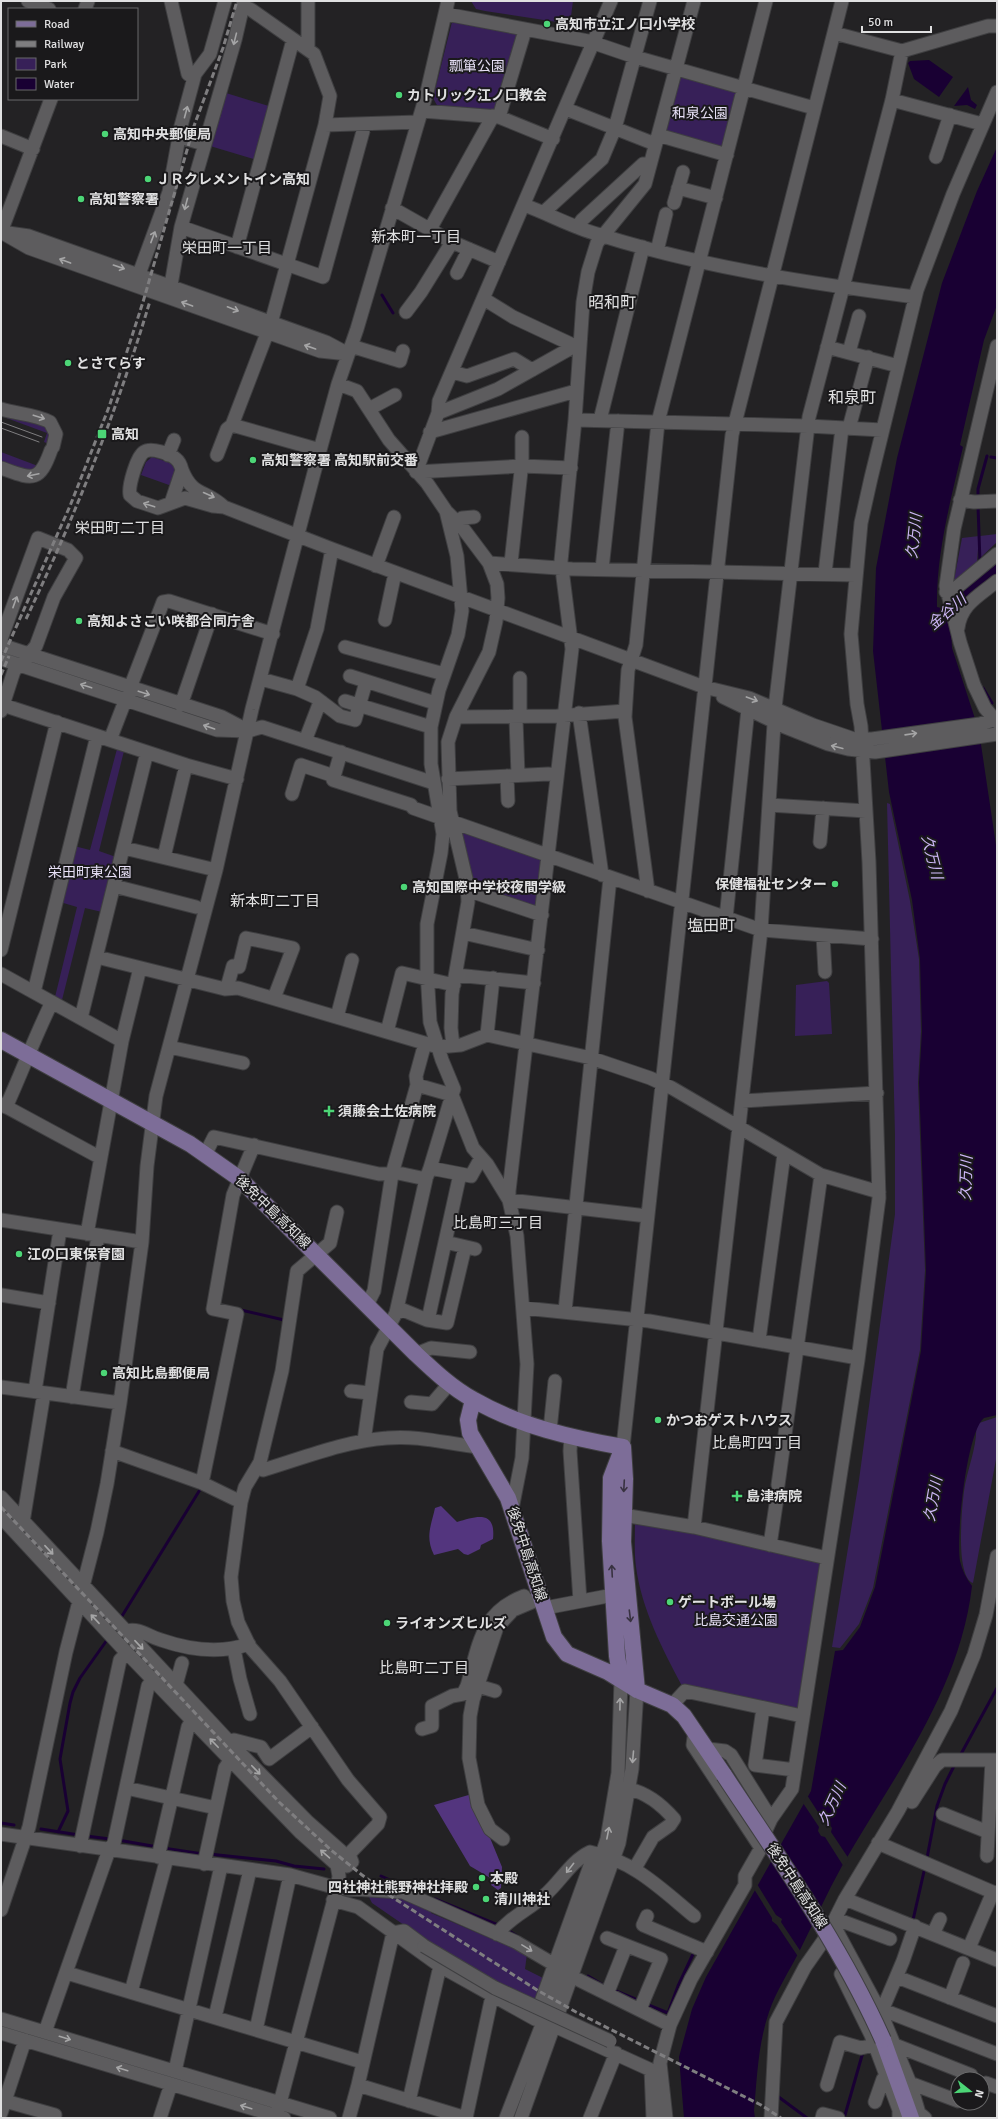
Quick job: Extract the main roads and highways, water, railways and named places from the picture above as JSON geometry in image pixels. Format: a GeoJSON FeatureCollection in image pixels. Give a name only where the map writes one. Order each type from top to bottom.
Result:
{"type":"FeatureCollection","features":[{"type":"Feature","properties":{"kind":"main road","name":"後免中島高知線"},"geometry":{"type":"LineString","coordinates":[[1,1040],[206,1154],[240,1179],[367,1305],[392,1320],[416,1354],[450,1384],[473,1400],[524,1422],[571,1436],[623,1447]]}},
{"type":"Feature","properties":{"kind":"main road","name":"後免中島高知線"},"geometry":{"type":"LineString","coordinates":[[473,1400],[468,1421],[470,1433],[508,1498],[554,1637],[567,1654],[608,1672],[637,1690],[672,1705],[684,1716],[695,1730],[821,1922],[862,1994],[884,2043],[911,2118]]}},
{"type":"Feature","properties":{"kind":"main road"},"geometry":{"type":"LineString","coordinates":[[623,1447],[625,1479],[623,1515],[626,1585],[637,1690]]}},
{"type":"Feature","properties":{"kind":"main road"},"geometry":{"type":"LineString","coordinates":[[621,1680],[613,1595],[610,1541],[611,1478],[623,1447]]}},
{"type":"Feature","properties":{"kind":"water"},"geometry":{"type":"Polygon","coordinates":[[[929,60],[953,77],[939,97],[914,79],[908,63],[910,61],[929,60]]]}},
{"type":"Feature","properties":{"kind":"water"},"geometry":{"type":"Polygon","coordinates":[[[968,87],[971,100],[977,105],[975,109],[967,105],[954,106],[968,87]]]}},
{"type":"Feature","properties":{"kind":"water"},"geometry":{"type":"Polygon","coordinates":[[[997,147],[997,305],[984,340],[960,445],[963,447],[945,526],[937,587],[937,607],[945,609],[953,598],[997,561],[997,576],[951,631],[952,648],[979,731],[997,852],[997,1415],[984,1418],[978,1427],[967,1464],[961,1509],[959,1549],[960,1561],[964,1574],[972,1586],[965,1625],[954,1662],[939,1697],[922,1732],[842,1866],[772,2004],[765,2024],[760,2049],[754,2111],[755,2118],[684,2118],[679,2057],[692,2009],[706,1977],[811,1791],[835,1651],[843,1650],[860,1627],[875,1587],[921,1351],[926,1271],[919,1082],[922,1031],[920,959],[912,900],[889,792],[873,651],[876,568],[897,458],[942,283],[977,191],[997,147]]]}},
{"type":"Feature","properties":{"kind":"waterway"},"geometry":{"type":"LineString","coordinates":[[382,295],[393,313]]}},
{"type":"Feature","properties":{"kind":"waterway"},"geometry":{"type":"LineString","coordinates":[[978,498],[978,489],[987,456]]}},
{"type":"Feature","properties":{"kind":"waterway"},"geometry":{"type":"LineString","coordinates":[[991,457],[997,458]]}},
{"type":"Feature","properties":{"kind":"waterway"},"geometry":{"type":"LineString","coordinates":[[978,506],[980,562]]}},
{"type":"Feature","properties":{"kind":"waterway"},"geometry":{"type":"LineString","coordinates":[[983,688],[992,703]]}},
{"type":"Feature","properties":{"kind":"waterway"},"geometry":{"type":"LineString","coordinates":[[241,1310],[284,1320]]}},
{"type":"Feature","properties":{"kind":"waterway"},"geometry":{"type":"LineString","coordinates":[[122,1616],[201,1488]]}},
{"type":"Feature","properties":{"kind":"waterway"},"geometry":{"type":"LineString","coordinates":[[58,1832],[68,1811],[60,1759],[70,1703],[73,1692],[80,1678],[107,1640]]}},
{"type":"Feature","properties":{"kind":"waterway"},"geometry":{"type":"LineString","coordinates":[[961,1754],[997,1688]]}},
{"type":"Feature","properties":{"kind":"waterway"},"geometry":{"type":"LineString","coordinates":[[927,1858],[937,1806],[945,1784],[955,1764]]}},
{"type":"Feature","properties":{"kind":"waterway"},"geometry":{"type":"LineString","coordinates":[[1,1823],[14,1825]]}},
{"type":"Feature","properties":{"kind":"waterway"},"geometry":{"type":"LineString","coordinates":[[41,1829],[79,1835]]}},
{"type":"Feature","properties":{"kind":"waterway"},"geometry":{"type":"LineString","coordinates":[[86,1836],[110,1839]]}},
{"type":"Feature","properties":{"kind":"waterway"},"geometry":{"type":"LineString","coordinates":[[118,1840],[158,1847]]}},
{"type":"Feature","properties":{"kind":"waterway"},"geometry":{"type":"LineString","coordinates":[[163,1848],[203,1854]]}},
{"type":"Feature","properties":{"kind":"waterway"},"geometry":{"type":"LineString","coordinates":[[209,1854],[276,1861],[294,1866],[324,1869]]}},
{"type":"Feature","properties":{"kind":"waterway"},"geometry":{"type":"LineString","coordinates":[[913,1920],[925,1867]]}},
{"type":"Feature","properties":{"kind":"waterway"},"geometry":{"type":"LineString","coordinates":[[381,1876],[406,1887]]}},
{"type":"Feature","properties":{"kind":"waterway"},"geometry":{"type":"LineString","coordinates":[[435,1899],[498,1925]]}},
{"type":"Feature","properties":{"kind":"waterway"},"geometry":{"type":"LineString","coordinates":[[506,1929],[517,1936]]}},
{"type":"Feature","properties":{"kind":"waterway"},"geometry":{"type":"LineString","coordinates":[[646,2004],[668,2013],[678,1986],[694,1952]]}},
{"type":"Feature","properties":{"kind":"waterway"},"geometry":{"type":"LineString","coordinates":[[588,1976],[603,1985]]}},
{"type":"Feature","properties":{"kind":"waterway"},"geometry":{"type":"LineString","coordinates":[[616,1991],[640,2001]]}},
{"type":"Feature","properties":{"kind":"waterway"},"geometry":{"type":"LineString","coordinates":[[845,2115],[863,2052]]}},
{"type":"Feature","properties":{"kind":"waterway"},"geometry":{"type":"LineString","coordinates":[[776,2095],[807,2118]]}},
{"type":"Feature","properties":{"kind":"tram line"},"geometry":{"type":"LineString","coordinates":[[1,422],[42,437]]}},
{"type":"Feature","properties":{"kind":"tram line"},"geometry":{"type":"LineString","coordinates":[[1,428],[39,442]]}},
{"type":"Feature","properties":{"kind":"railway"},"geometry":{"type":"LineString","coordinates":[[1,661],[70,506],[109,407],[143,302],[194,126],[223,48],[237,1]]}},
{"type":"Feature","properties":{"kind":"railway"},"geometry":{"type":"LineString","coordinates":[[26,619],[94,463],[124,383],[150,301]]}},
{"type":"Feature","properties":{"kind":"railway"},"geometry":{"type":"LineString","coordinates":[[1,675],[9,656]]}},
{"type":"Feature","properties":{"kind":"railway"},"geometry":{"type":"LineString","coordinates":[[1,1507],[279,1802],[331,1850],[362,1875],[392,1897],[537,1990],[576,2012],[761,2105],[781,2118]]}},
{"type":"Feature","properties":{"kind":"place","name":"高知市立江ノ口小学校"},"geometry":{"type":"Point","coordinates":[547,24]}},
{"type":"Feature","properties":{"kind":"place","name":"カトリック江ノ口教会"},"geometry":{"type":"Point","coordinates":[399,95]}},
{"type":"Feature","properties":{"kind":"place","name":"高知中央郵便局"},"geometry":{"type":"Point","coordinates":[105,134]}},
{"type":"Feature","properties":{"kind":"place","name":"ＪＲクレメントイン高知"},"geometry":{"type":"Point","coordinates":[148,179]}},
{"type":"Feature","properties":{"kind":"place","name":"高知警察署"},"geometry":{"type":"Point","coordinates":[81,199]}},
{"type":"Feature","properties":{"kind":"place","name":"とさてらす"},"geometry":{"type":"Point","coordinates":[68,363]}},
{"type":"Feature","properties":{"kind":"place","name":"高知"},"geometry":{"type":"Point","coordinates":[102,434]}},
{"type":"Feature","properties":{"kind":"place","name":"高知警察署 高知駅前交番"},"geometry":{"type":"Point","coordinates":[253,460]}},
{"type":"Feature","properties":{"kind":"place","name":"高知よさこい咲都合同庁舎"},"geometry":{"type":"Point","coordinates":[79,621]}},
{"type":"Feature","properties":{"kind":"place","name":"保健福祉センター"},"geometry":{"type":"Point","coordinates":[835,884]}},
{"type":"Feature","properties":{"kind":"place","name":"高知国際中学校夜間学級"},"geometry":{"type":"Point","coordinates":[404,887]}},
{"type":"Feature","properties":{"kind":"place","name":"須藤会土佐病院"},"geometry":{"type":"Point","coordinates":[329,1111]}},
{"type":"Feature","properties":{"kind":"place","name":"江の口東保育園"},"geometry":{"type":"Point","coordinates":[19,1254]}},
{"type":"Feature","properties":{"kind":"place","name":"高知比島郵便局"},"geometry":{"type":"Point","coordinates":[104,1373]}},
{"type":"Feature","properties":{"kind":"place","name":"かつおゲストハウス"},"geometry":{"type":"Point","coordinates":[658,1420]}},
{"type":"Feature","properties":{"kind":"place","name":"島津病院"},"geometry":{"type":"Point","coordinates":[737,1496]}},
{"type":"Feature","properties":{"kind":"place","name":"ゲートボール場"},"geometry":{"type":"Point","coordinates":[670,1602]}},
{"type":"Feature","properties":{"kind":"place","name":"ライオンズヒルズ"},"geometry":{"type":"Point","coordinates":[387,1623]}},
{"type":"Feature","properties":{"kind":"place","name":"本殿"},"geometry":{"type":"Point","coordinates":[482,1878]}},
{"type":"Feature","properties":{"kind":"place","name":"四社神社熊野神社拝殿"},"geometry":{"type":"Point","coordinates":[476,1887]}},
{"type":"Feature","properties":{"kind":"place","name":"清川神社"},"geometry":{"type":"Point","coordinates":[486,1899]}},
{"type":"Feature","properties":{"kind":"district","name":"新本町一丁目"},"geometry":{"type":"Point","coordinates":[416,237]}},
{"type":"Feature","properties":{"kind":"district","name":"栄田町一丁目"},"geometry":{"type":"Point","coordinates":[227,248]}},
{"type":"Feature","properties":{"kind":"district","name":"昭和町"},"geometry":{"type":"Point","coordinates":[612,303]}},
{"type":"Feature","properties":{"kind":"district","name":"和泉町"},"geometry":{"type":"Point","coordinates":[852,398]}},
{"type":"Feature","properties":{"kind":"district","name":"栄田町二丁目"},"geometry":{"type":"Point","coordinates":[120,528]}},
{"type":"Feature","properties":{"kind":"district","name":"新本町二丁目"},"geometry":{"type":"Point","coordinates":[275,901]}},
{"type":"Feature","properties":{"kind":"district","name":"塩田町"},"geometry":{"type":"Point","coordinates":[711,926]}},
{"type":"Feature","properties":{"kind":"district","name":"比島町三丁目"},"geometry":{"type":"Point","coordinates":[498,1223]}},
{"type":"Feature","properties":{"kind":"district","name":"比島町四丁目"},"geometry":{"type":"Point","coordinates":[757,1443]}},
{"type":"Feature","properties":{"kind":"district","name":"比島町二丁目"},"geometry":{"type":"Point","coordinates":[424,1668]}},
{"type":"Feature","properties":{"kind":"park label","name":"瓢箪公園"},"geometry":{"type":"Point","coordinates":[477,66]}},
{"type":"Feature","properties":{"kind":"park label","name":"和泉公園"},"geometry":{"type":"Point","coordinates":[700,113]}},
{"type":"Feature","properties":{"kind":"park label","name":"栄田町東公園"},"geometry":{"type":"Point","coordinates":[90,872]}},
{"type":"Feature","properties":{"kind":"park label","name":"比島交通公園"},"geometry":{"type":"Point","coordinates":[736,1620]}},
{"type":"Feature","properties":{"kind":"water label","name":"久万川"},"geometry":{"type":"Point","coordinates":[914,536]}},
{"type":"Feature","properties":{"kind":"water label","name":"金谷川"},"geometry":{"type":"Point","coordinates":[947,612]}},
{"type":"Feature","properties":{"kind":"water label","name":"久万川"},"geometry":{"type":"Point","coordinates":[932,857]}},
{"type":"Feature","properties":{"kind":"water label","name":"久万川"},"geometry":{"type":"Point","coordinates":[966,1178]}},
{"type":"Feature","properties":{"kind":"water label","name":"久万川"},"geometry":{"type":"Point","coordinates":[933,1499]}},
{"type":"Feature","properties":{"kind":"water label","name":"久万川"},"geometry":{"type":"Point","coordinates":[832,1804]}}]}
